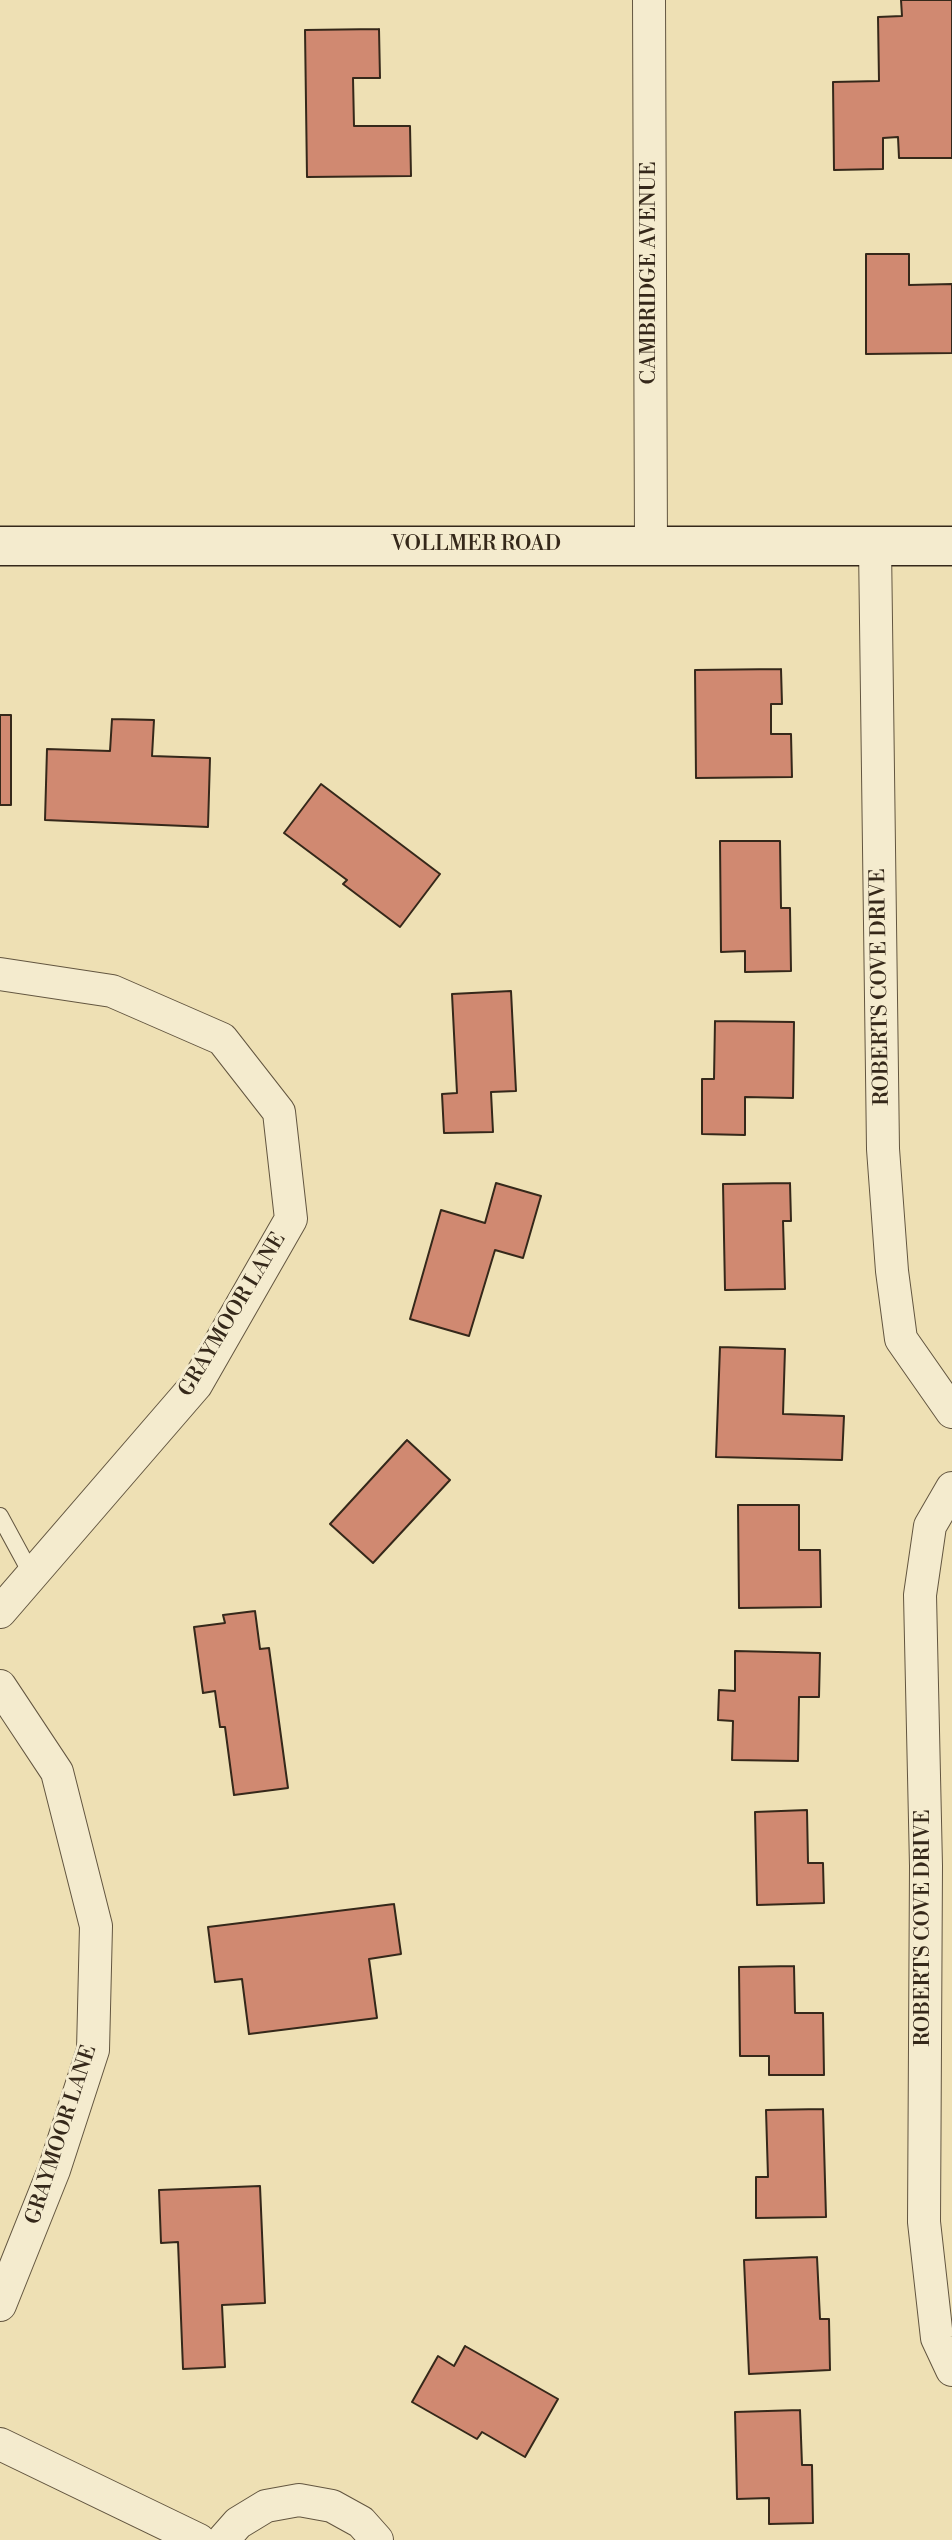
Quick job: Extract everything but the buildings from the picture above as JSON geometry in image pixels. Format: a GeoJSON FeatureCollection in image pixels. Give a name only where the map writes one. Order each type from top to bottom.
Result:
{"type":"FeatureCollection","features":[{"type":"Feature","properties":{"kind":"main road","name":"VOLLMER ROAD"},"geometry":{"type":"LineString","coordinates":[[0,546],[952,546]]}},
{"type":"Feature","properties":{"kind":"street","name":"CAMBRIDGE AVENUE"},"geometry":{"type":"LineString","coordinates":[[649,0],[651,545]]}},
{"type":"Feature","properties":{"kind":"street","name":"ROBERTS COVE DRIVE"},"geometry":{"type":"LineString","coordinates":[[875,546],[883,1149],[892,1270],[901,1339],[952,1412]]}},
{"type":"Feature","properties":{"kind":"street","name":"GRAYMOOR LANE"},"geometry":{"type":"LineString","coordinates":[[0,974],[112,991],[222,1039],[279,1112],[291,1219],[196,1385],[0,1612]]}},
{"type":"Feature","properties":{"kind":"street","name":"ROBERTS COVE DRIVE"},"geometry":{"type":"LineString","coordinates":[[952,1488],[930,1526],[920,1595],[926,1866],[924,2222],[937,2338],[952,2370]]}},
{"type":"Feature","properties":{"kind":"street","name":"GRAYMOOR LANE"},"geometry":{"type":"LineString","coordinates":[[0,1686],[57,1772],[96,1926],[93,2050],[54,2170],[0,2305]]}},
{"type":"Feature","properties":{"kind":"street"},"geometry":{"type":"LineString","coordinates":[[0,2444],[199,2540]]}},
{"type":"Feature","properties":{"kind":"street"},"geometry":{"type":"LineString","coordinates":[[223,2540],[238,2523],[266,2506],[299,2500],[332,2506],[361,2522],[377,2540]]}},
{"type":"Feature","properties":{"kind":"lane"},"geometry":{"type":"LineString","coordinates":[[0,1516],[32,1575]]}}]}
